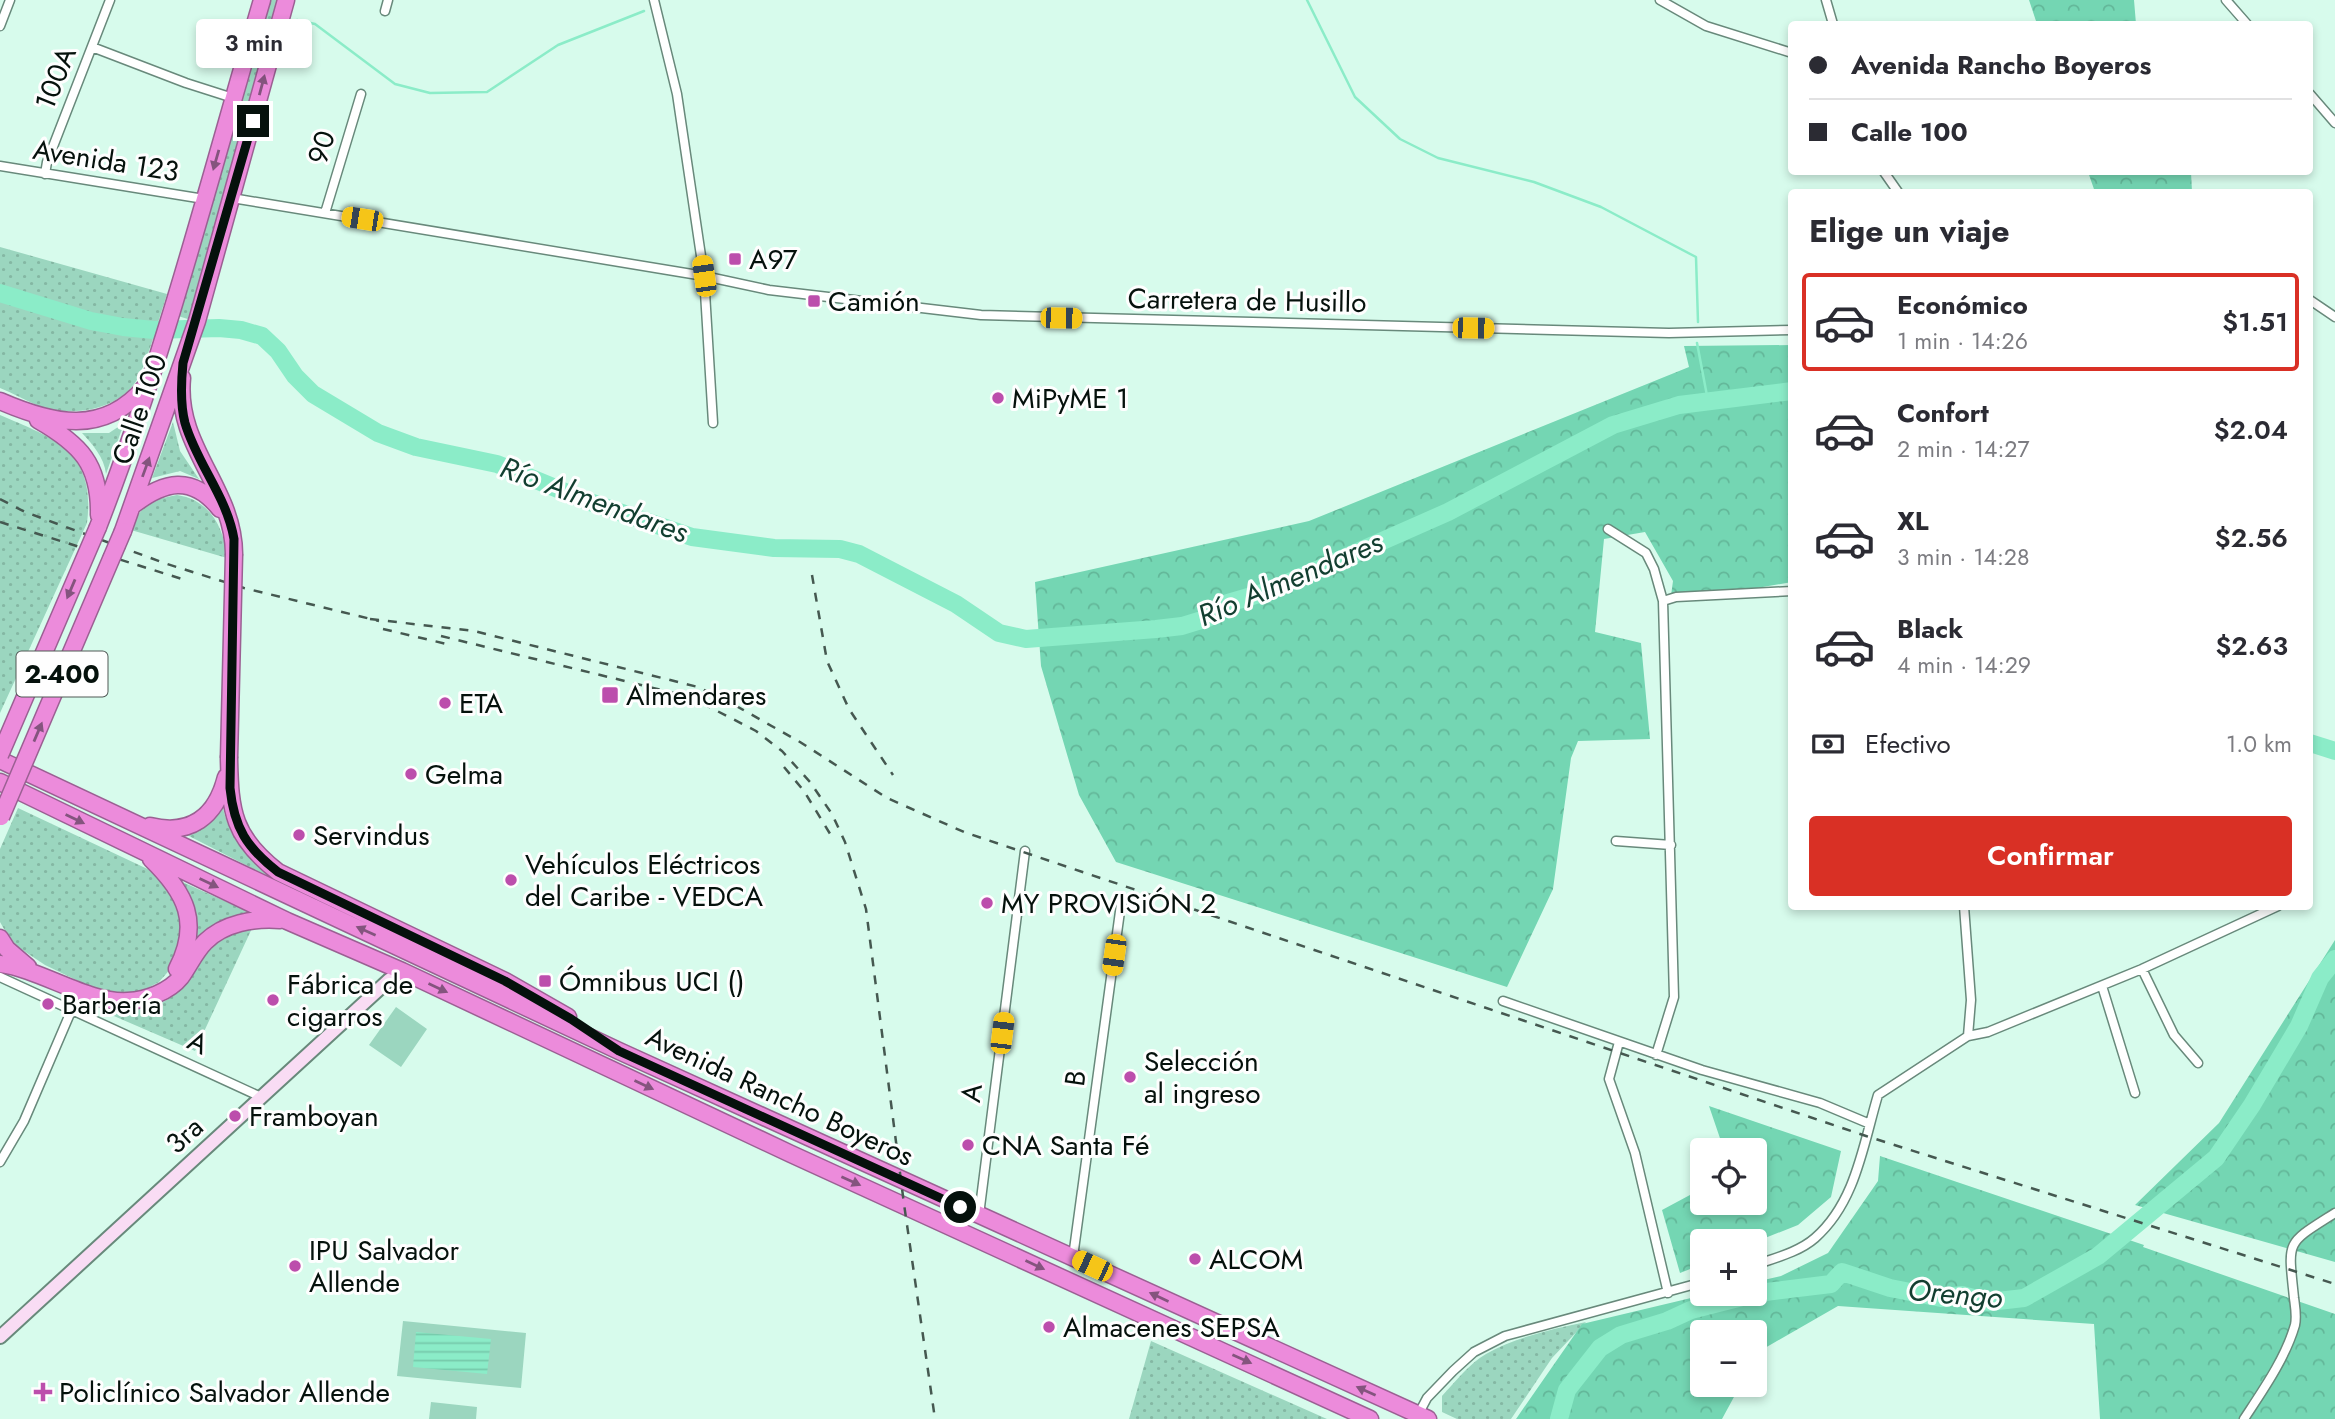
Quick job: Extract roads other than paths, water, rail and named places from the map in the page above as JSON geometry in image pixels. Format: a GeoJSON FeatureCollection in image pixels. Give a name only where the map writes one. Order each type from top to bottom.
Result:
{"type":"FeatureCollection","features":[{"type":"Feature","properties":{"kind":"highway","name":"Calle 100"},"geometry":{"type":"LineString","coordinates":[[0,757],[98,527],[158,360],[262,0]]}},
{"type":"Feature","properties":{"kind":"highway","name":"Calle 100"},"geometry":{"type":"LineString","coordinates":[[0,820],[123,531],[183,363],[286,0]]}},
{"type":"Feature","properties":{"kind":"highway"},"geometry":{"type":"LineString","coordinates":[[183,363],[181,385],[185,422],[191,440],[232,523],[234,554],[229,758],[232,804],[242,836],[250,848],[278,872],[505,981],[571,1019],[619,1051]]}},
{"type":"Feature","properties":{"kind":"highway"},"geometry":{"type":"LineString","coordinates":[[6,403],[63,420],[93,420],[124,407],[150,379]]}},
{"type":"Feature","properties":{"kind":"highway"},"geometry":{"type":"LineString","coordinates":[[6,403],[60,433],[86,458],[96,478],[99,499],[98,527]]}},
{"type":"Feature","properties":{"kind":"highway"},"geometry":{"type":"LineString","coordinates":[[132,506],[152,491],[164,486],[181,485],[197,489],[213,500],[222,512],[231,534],[234,554]]}},
{"type":"Feature","properties":{"kind":"highway","name":"Avenida Rancho Boyeros"},"geometry":{"type":"LineString","coordinates":[[0,757],[111,814],[619,1051],[1423,1417]]}},
{"type":"Feature","properties":{"kind":"highway"},"geometry":{"type":"LineString","coordinates":[[111,814],[153,828],[171,829],[192,824],[214,807],[221,794],[229,758]]}},
{"type":"Feature","properties":{"kind":"highway","name":"Avenida Rancho Boyeros"},"geometry":{"type":"LineString","coordinates":[[0,782],[287,921],[401,971],[780,1149],[1370,1419]]}},
{"type":"Feature","properties":{"kind":"highway"},"geometry":{"type":"LineString","coordinates":[[126,843],[142,852],[160,868],[176,888],[188,914],[188,938],[182,960],[171,978],[152,996]]}},
{"type":"Feature","properties":{"kind":"highway"},"geometry":{"type":"LineString","coordinates":[[0,964],[96,995],[127,1001],[152,996],[177,981],[204,943],[217,933],[254,920],[287,921]]}},
{"type":"Feature","properties":{"kind":"highway"},"geometry":{"type":"LineString","coordinates":[[0,938],[16,958],[48,978]]}},
{"type":"Feature","properties":{"kind":"street"},"geometry":{"type":"LineString","coordinates":[[0,26],[10,0]]}},
{"type":"Feature","properties":{"kind":"street","name":"100A"},"geometry":{"type":"LineString","coordinates":[[45,174],[47,162],[110,0]]}},
{"type":"Feature","properties":{"kind":"street"},"geometry":{"type":"LineString","coordinates":[[385,11],[388,0]]}},
{"type":"Feature","properties":{"kind":"street"},"geometry":{"type":"LineString","coordinates":[[654,0],[677,94],[704,276],[712,422]]}},
{"type":"Feature","properties":{"kind":"street"},"geometry":{"type":"LineString","coordinates":[[1660,0],[1706,26],[1788,52]]}},
{"type":"Feature","properties":{"kind":"street"},"geometry":{"type":"LineString","coordinates":[[1826,0],[1832,21]]}},
{"type":"Feature","properties":{"kind":"street"},"geometry":{"type":"LineString","coordinates":[[2226,0],[2244,21]]}},
{"type":"Feature","properties":{"kind":"street"},"geometry":{"type":"LineString","coordinates":[[92,47],[233,98]]}},
{"type":"Feature","properties":{"kind":"street","name":"90"},"geometry":{"type":"LineString","coordinates":[[324,214],[362,94]]}},
{"type":"Feature","properties":{"kind":"street"},"geometry":{"type":"LineString","coordinates":[[2313,97],[2335,123]]}},
{"type":"Feature","properties":{"kind":"street","name":"Avenida 123"},"geometry":{"type":"LineString","coordinates":[[0,166],[204,199]]}},
{"type":"Feature","properties":{"kind":"street","name":"Carretera de Husillo"},"geometry":{"type":"LineString","coordinates":[[232,198],[704,276],[769,290],[981,315],[1669,333],[1788,330]]}},
{"type":"Feature","properties":{"kind":"street"},"geometry":{"type":"LineString","coordinates":[[2313,301],[2335,317]]}},
{"type":"Feature","properties":{"kind":"street"},"geometry":{"type":"LineString","coordinates":[[1608,529],[1646,553],[1654,569],[1663,601],[1674,997],[1656,1055]]}},
{"type":"Feature","properties":{"kind":"street"},"geometry":{"type":"LineString","coordinates":[[1663,601],[1675,597],[1788,591]]}},
{"type":"Feature","properties":{"kind":"street"},"geometry":{"type":"LineString","coordinates":[[1616,841],[1671,845]]}},
{"type":"Feature","properties":{"kind":"street","name":"A"},"geometry":{"type":"LineString","coordinates":[[979,1215],[1025,851]]}},
{"type":"Feature","properties":{"kind":"street","name":"B"},"geometry":{"type":"LineString","coordinates":[[1073,1257],[1121,904]]}},
{"type":"Feature","properties":{"kind":"street"},"geometry":{"type":"LineString","coordinates":[[1964,910],[1971,1000],[1968,1036]]}},
{"type":"Feature","properties":{"kind":"street"},"geometry":{"type":"LineString","coordinates":[[1767,1261],[1796,1250],[1814,1239],[1838,1213],[1854,1183],[1878,1095],[1968,1036],[1989,1032],[2102,986],[2269,910]]}},
{"type":"Feature","properties":{"kind":"street"},"geometry":{"type":"LineString","coordinates":[[2142,969],[2174,1035],[2198,1063]]}},
{"type":"Feature","properties":{"kind":"street","name":"3ra"},"geometry":{"type":"LineString","coordinates":[[0,1337],[401,971]]}},
{"type":"Feature","properties":{"kind":"street","name":"A"},"geometry":{"type":"LineString","coordinates":[[0,977],[261,1097]]}},
{"type":"Feature","properties":{"kind":"street"},"geometry":{"type":"LineString","coordinates":[[2102,986],[2135,1093]]}},
{"type":"Feature","properties":{"kind":"street"},"geometry":{"type":"LineString","coordinates":[[1503,1002],[1702,1070],[1820,1103],[1870,1124]]}},
{"type":"Feature","properties":{"kind":"street"},"geometry":{"type":"LineString","coordinates":[[0,1162],[24,1121],[72,1009]]}},
{"type":"Feature","properties":{"kind":"street"},"geometry":{"type":"LineString","coordinates":[[1619,1042],[1609,1079],[1635,1153],[1668,1293]]}},
{"type":"Feature","properties":{"kind":"street"},"geometry":{"type":"LineString","coordinates":[[2244,1419],[2268,1382],[2296,1321],[2290,1259],[2292,1244],[2297,1237],[2335,1213]]}},
{"type":"Feature","properties":{"kind":"street"},"geometry":{"type":"LineString","coordinates":[[1423,1417],[1427,1398],[1453,1371],[1474,1352],[1505,1336],[1690,1286]]}},
{"type":"Feature","properties":{"kind":"waterway"},"geometry":{"type":"LineString","coordinates":[[1307,0],[1355,97],[1400,139],[1438,158],[1534,182],[1601,207],[1696,257],[1698,322]]}},
{"type":"Feature","properties":{"kind":"waterway"},"geometry":{"type":"LineString","coordinates":[[297,20],[315,24],[395,84],[430,93],[487,92],[558,45],[644,11]]}},
{"type":"Feature","properties":{"kind":"waterway","name":"Río Almendares"},"geometry":{"type":"LineString","coordinates":[[0,293],[91,321],[123,327],[154,330],[219,328],[262,336],[278,351],[295,376],[313,394],[378,433],[416,447],[497,464],[587,501],[692,537],[774,548],[840,549],[859,554],[956,604],[999,633],[1026,639],[1156,629],[1182,626],[1208,618],[1228,603],[1269,591],[1448,512],[1613,425],[1679,405],[1788,391]]}},
{"type":"Feature","properties":{"kind":"waterway"},"geometry":{"type":"LineString","coordinates":[[1697,343],[1708,401]]}},
{"type":"Feature","properties":{"kind":"waterway","name":"Río Almendares"},"geometry":{"type":"LineString","coordinates":[[2313,744],[2335,751]]}},
{"type":"Feature","properties":{"kind":"waterway","name":"Orengo"},"geometry":{"type":"LineString","coordinates":[[1559,1419],[1567,1390],[1600,1348],[1621,1335],[1667,1321],[1691,1310],[1758,1293],[1831,1284],[1842,1272],[1890,1288],[1941,1298],[1962,1295],[1989,1302],[2024,1298],[2098,1256],[2216,1158],[2252,1105],[2299,1026],[2320,978],[2335,959]]}},
{"type":"Feature","properties":{"kind":"railway"},"geometry":{"type":"LineString","coordinates":[[0,499],[25,512],[167,564],[244,588],[379,621]]}},
{"type":"Feature","properties":{"kind":"railway"},"geometry":{"type":"LineString","coordinates":[[0,522],[182,579]]}},
{"type":"Feature","properties":{"kind":"railway"},"geometry":{"type":"LineString","coordinates":[[812,575],[827,661],[849,709],[893,775]]}},
{"type":"Feature","properties":{"kind":"railway"},"geometry":{"type":"LineString","coordinates":[[370,619],[474,631],[698,687],[800,742],[887,798],[964,832],[1866,1136],[2335,1284]]}},
{"type":"Feature","properties":{"kind":"railway"},"geometry":{"type":"LineString","coordinates":[[383,629],[451,645]]}},
{"type":"Feature","properties":{"kind":"railway"},"geometry":{"type":"LineString","coordinates":[[441,636],[690,697],[756,731],[782,751],[810,782],[832,814],[845,842],[866,909],[935,1419]]}},
{"type":"Feature","properties":{"kind":"railway"},"geometry":{"type":"LineString","coordinates":[[784,767],[804,791],[832,837]]}},
{"type":"Feature","properties":{"kind":"place","name":"A97"},"geometry":{"type":"Point","coordinates":[735,259]}},
{"type":"Feature","properties":{"kind":"place","name":"Camión"},"geometry":{"type":"Point","coordinates":[814,301]}},
{"type":"Feature","properties":{"kind":"place","name":"MiPyME 1"},"geometry":{"type":"Point","coordinates":[998,398]}},
{"type":"Feature","properties":{"kind":"place","name":"Almendares"},"geometry":{"type":"Point","coordinates":[610,695]}},
{"type":"Feature","properties":{"kind":"place","name":"ETA"},"geometry":{"type":"Point","coordinates":[445,703]}},
{"type":"Feature","properties":{"kind":"place","name":"Gelma"},"geometry":{"type":"Point","coordinates":[411,774]}},
{"type":"Feature","properties":{"kind":"place","name":"Servindus"},"geometry":{"type":"Point","coordinates":[299,835]}},
{"type":"Feature","properties":{"kind":"place","name":"Vehículos Eléctricos del Caribe - VEDCA"},"geometry":{"type":"Point","coordinates":[511,880]}},
{"type":"Feature","properties":{"kind":"place","name":"MY PROVISiÓN 2"},"geometry":{"type":"Point","coordinates":[987,903]}},
{"type":"Feature","properties":{"kind":"place","name":"Ómnibus UCI ()"},"geometry":{"type":"Point","coordinates":[545,981]}},
{"type":"Feature","properties":{"kind":"place","name":"Fábrica de cigarros"},"geometry":{"type":"Point","coordinates":[273,1000]}},
{"type":"Feature","properties":{"kind":"place","name":"Barbería"},"geometry":{"type":"Point","coordinates":[48,1004]}},
{"type":"Feature","properties":{"kind":"place","name":"Selección al ingreso"},"geometry":{"type":"Point","coordinates":[1130,1077]}},
{"type":"Feature","properties":{"kind":"place","name":"Framboyan"},"geometry":{"type":"Point","coordinates":[235,1116]}},
{"type":"Feature","properties":{"kind":"place","name":"CNA Santa Fé"},"geometry":{"type":"Point","coordinates":[968,1145]}},
{"type":"Feature","properties":{"kind":"place","name":"ALCOM"},"geometry":{"type":"Point","coordinates":[1195,1259]}},
{"type":"Feature","properties":{"kind":"place","name":"IPU Salvador Allende"},"geometry":{"type":"Point","coordinates":[295,1266]}},
{"type":"Feature","properties":{"kind":"place","name":"Almacenes SEPSA"},"geometry":{"type":"Point","coordinates":[1049,1327]}},
{"type":"Feature","properties":{"kind":"place","name":"Policlínico Salvador Allende"},"geometry":{"type":"Point","coordinates":[43,1392]}}]}
